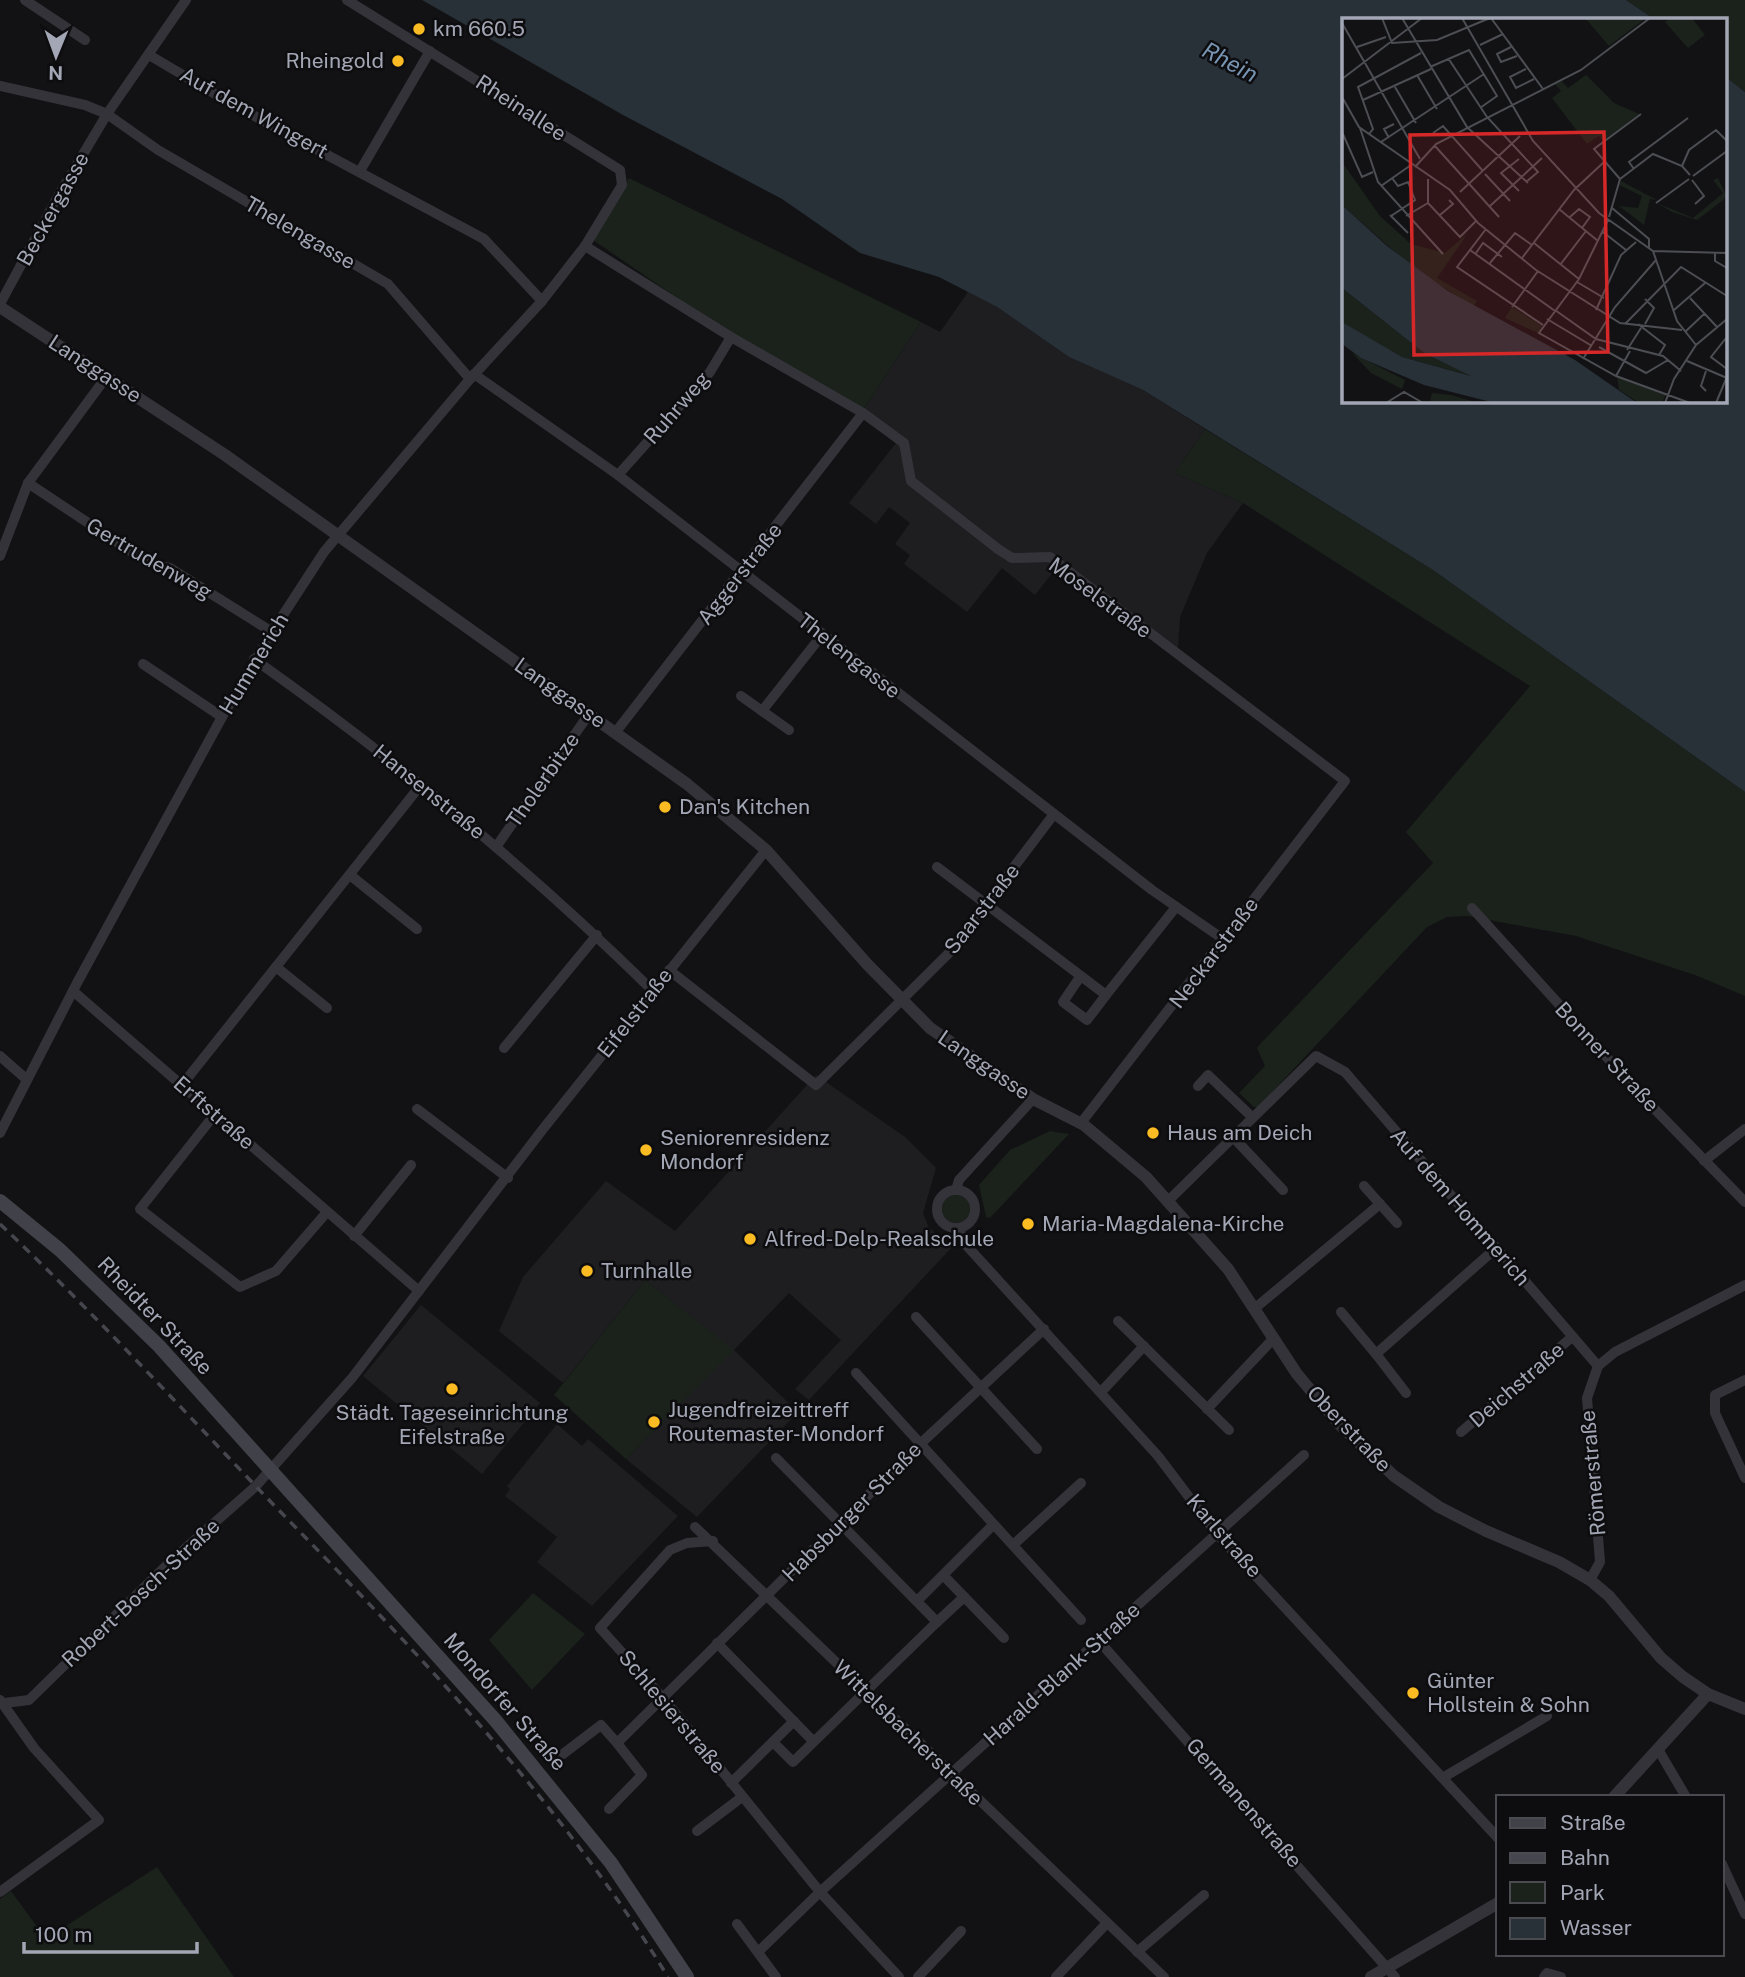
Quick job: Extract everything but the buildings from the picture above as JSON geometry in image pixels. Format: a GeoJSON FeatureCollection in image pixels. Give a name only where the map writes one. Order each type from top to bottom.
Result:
{"type":"FeatureCollection","features":[{"type":"Feature","properties":{"kind":"main road","name":"Rheidter Straße"},"geometry":{"type":"LineString","coordinates":[[0,1200],[120,1307],[270,1471]]}},
{"type":"Feature","properties":{"kind":"main road","name":"Mondorfer Straße"},"geometry":{"type":"LineString","coordinates":[[270,1471],[535,1766],[611,1863],[687,1977]]}},
{"type":"Feature","properties":{"kind":"street"},"geometry":{"type":"LineString","coordinates":[[25,0],[85,40]]}},
{"type":"Feature","properties":{"kind":"street","name":"Beckergasse"},"geometry":{"type":"LineString","coordinates":[[0,305],[57,198],[107,114],[186,0]]}},
{"type":"Feature","properties":{"kind":"street","name":"Rheinallee"},"geometry":{"type":"LineString","coordinates":[[347,0],[620,170],[622,186],[585,246]]}},
{"type":"Feature","properties":{"kind":"street"},"geometry":{"type":"LineString","coordinates":[[360,171],[430,51]]}},
{"type":"Feature","properties":{"kind":"street","name":"Auf dem Wingert"},"geometry":{"type":"LineString","coordinates":[[149,55],[232,104],[484,239],[542,301]]}},
{"type":"Feature","properties":{"kind":"street","name":"Thelengasse"},"geometry":{"type":"LineString","coordinates":[[0,86],[85,105],[107,114],[158,150],[388,284],[472,377],[618,475],[1054,814],[1176,907],[1223,939]]}},
{"type":"Feature","properties":{"kind":"street","name":"Hummerich"},"geometry":{"type":"LineString","coordinates":[[0,1133],[25,1078],[254,659],[324,552],[472,377],[542,301],[585,246]]}},
{"type":"Feature","properties":{"kind":"street","name":"Moselstraße"},"geometry":{"type":"LineString","coordinates":[[585,246],[731,337],[863,413],[904,443],[911,481],[998,549],[1012,558],[1050,557],[1345,781]]}},
{"type":"Feature","properties":{"kind":"street","name":"Langgasse"},"geometry":{"type":"LineString","coordinates":[[0,305],[339,536],[687,784],[766,850],[795,879],[867,964],[930,1028],[1033,1099],[1081,1123]]}},
{"type":"Feature","properties":{"kind":"street","name":"Ruhrweg"},"geometry":{"type":"LineString","coordinates":[[618,475],[710,372],[731,337]]}},
{"type":"Feature","properties":{"kind":"street"},"geometry":{"type":"LineString","coordinates":[[0,556],[28,483],[107,376]]}},
{"type":"Feature","properties":{"kind":"street","name":"Aggerstraße"},"geometry":{"type":"LineString","coordinates":[[615,733],[863,413]]}},
{"type":"Feature","properties":{"kind":"street","name":"Gertrudenweg"},"geometry":{"type":"LineString","coordinates":[[28,483],[150,564],[170,568],[272,632]]}},
{"type":"Feature","properties":{"kind":"street"},"geometry":{"type":"LineString","coordinates":[[762,711],[822,635]]}},
{"type":"Feature","properties":{"kind":"street","name":"Hansenstraße"},"geometry":{"type":"LineString","coordinates":[[254,659],[341,721],[496,847],[597,936],[653,990]]}},
{"type":"Feature","properties":{"kind":"street"},"geometry":{"type":"LineString","coordinates":[[143,664],[222,717]]}},
{"type":"Feature","properties":{"kind":"street"},"geometry":{"type":"LineString","coordinates":[[741,696],[789,730]]}},
{"type":"Feature","properties":{"kind":"street","name":"Tholerbitze"},"geometry":{"type":"LineString","coordinates":[[496,847],[589,714]]}},
{"type":"Feature","properties":{"kind":"street","name":"Neckarstraße"},"geometry":{"type":"LineString","coordinates":[[1081,1123],[1345,781]]}},
{"type":"Feature","properties":{"kind":"street"},"geometry":{"type":"LineString","coordinates":[[182,1086],[419,786]]}},
{"type":"Feature","properties":{"kind":"street","name":"Saarstraße"},"geometry":{"type":"LineString","coordinates":[[669,970],[816,1085],[948,954],[987,906],[1054,814]]}},
{"type":"Feature","properties":{"kind":"street","name":"Eifelstraße"},"geometry":{"type":"LineString","coordinates":[[270,1471],[352,1378],[653,990],[766,850]]}},
{"type":"Feature","properties":{"kind":"street"},"geometry":{"type":"LineString","coordinates":[[937,867],[1106,995]]}},
{"type":"Feature","properties":{"kind":"street"},"geometry":{"type":"LineString","coordinates":[[350,875],[417,929]]}},
{"type":"Feature","properties":{"kind":"street"},"geometry":{"type":"LineString","coordinates":[[1080,977],[1063,1002],[1087,1020],[1176,907]]}},
{"type":"Feature","properties":{"kind":"street","name":"Bonner Straße"},"geometry":{"type":"LineString","coordinates":[[1472,908],[1704,1161],[1745,1202]]}},
{"type":"Feature","properties":{"kind":"street"},"geometry":{"type":"LineString","coordinates":[[504,1048],[597,936]]}},
{"type":"Feature","properties":{"kind":"street"},"geometry":{"type":"LineString","coordinates":[[276,967],[327,1008]]}},
{"type":"Feature","properties":{"kind":"street","name":"Erftstraße"},"geometry":{"type":"LineString","coordinates":[[72,991],[419,1291]]}},
{"type":"Feature","properties":{"kind":"street"},"geometry":{"type":"LineString","coordinates":[[0,1056],[25,1078]]}},
{"type":"Feature","properties":{"kind":"street","name":"Auf dem Hommerich"},"geometry":{"type":"LineString","coordinates":[[1252,1117],[1316,1056],[1345,1072],[1494,1249],[1598,1366]]}},
{"type":"Feature","properties":{"kind":"street"},"geometry":{"type":"LineString","coordinates":[[1169,1200],[1252,1117],[1208,1076],[1198,1086]]}},
{"type":"Feature","properties":{"kind":"street","name":"Karlstraße"},"geometry":{"type":"LineString","coordinates":[[1033,1099],[959,1181],[956,1190],[942,1195],[936,1210],[943,1224],[958,1228],[967,1246],[1158,1456],[1217,1534],[1496,1836]]}},
{"type":"Feature","properties":{"kind":"street"},"geometry":{"type":"LineString","coordinates":[[416,1109],[508,1178]]}},
{"type":"Feature","properties":{"kind":"street"},"geometry":{"type":"LineString","coordinates":[[215,1114],[140,1209],[240,1287],[276,1271],[327,1212]]}},
{"type":"Feature","properties":{"kind":"street","name":"Oberstraße"},"geometry":{"type":"LineString","coordinates":[[1081,1123],[1105,1139],[1169,1200],[1228,1269],[1297,1374],[1339,1424],[1394,1476],[1439,1507],[1486,1531],[1559,1562],[1590,1580],[1626,1614],[1661,1658],[1708,1694],[1744,1708]]}},
{"type":"Feature","properties":{"kind":"street"},"geometry":{"type":"LineString","coordinates":[[1704,1161],[1745,1129]]}},
{"type":"Feature","properties":{"kind":"street"},"geometry":{"type":"LineString","coordinates":[[1233,1137],[1283,1190]]}},
{"type":"Feature","properties":{"kind":"street"},"geometry":{"type":"LineString","coordinates":[[354,1236],[411,1165]]}},
{"type":"Feature","properties":{"kind":"street"},"geometry":{"type":"LineString","coordinates":[[1364,1186],[1397,1223]]}},
{"type":"Feature","properties":{"kind":"street"},"geometry":{"type":"LineString","coordinates":[[956,1190],[969,1195],[975,1208],[971,1221],[958,1228]]}},
{"type":"Feature","properties":{"kind":"street"},"geometry":{"type":"LineString","coordinates":[[1254,1309],[1380,1204]]}},
{"type":"Feature","properties":{"kind":"street"},"geometry":{"type":"LineString","coordinates":[[1376,1354],[1494,1249]]}},
{"type":"Feature","properties":{"kind":"street"},"geometry":{"type":"LineString","coordinates":[[1598,1366],[1615,1352],[1745,1285]]}},
{"type":"Feature","properties":{"kind":"street"},"geometry":{"type":"LineString","coordinates":[[1340,1312],[1406,1393]]}},
{"type":"Feature","properties":{"kind":"street"},"geometry":{"type":"LineString","coordinates":[[916,1317],[1037,1449]]}},
{"type":"Feature","properties":{"kind":"street"},"geometry":{"type":"LineString","coordinates":[[1118,1321],[1229,1430]]}},
{"type":"Feature","properties":{"kind":"street","name":"Habsburger Straße"},"geometry":{"type":"LineString","coordinates":[[617,1744],[919,1445],[1044,1329]]}},
{"type":"Feature","properties":{"kind":"street","name":"Deichstraße"},"geometry":{"type":"LineString","coordinates":[[1461,1432],[1572,1337]]}},
{"type":"Feature","properties":{"kind":"street"},"geometry":{"type":"LineString","coordinates":[[1207,1409],[1274,1338]]}},
{"type":"Feature","properties":{"kind":"street"},"geometry":{"type":"LineString","coordinates":[[1101,1392],[1144,1346]]}},
{"type":"Feature","properties":{"kind":"street","name":"Römerstraße"},"geometry":{"type":"LineString","coordinates":[[1590,1580],[1600,1562],[1587,1398],[1598,1366]]}},
{"type":"Feature","properties":{"kind":"street"},"geometry":{"type":"LineString","coordinates":[[856,1373],[1081,1620]]}},
{"type":"Feature","properties":{"kind":"street"},"geometry":{"type":"LineString","coordinates":[[1745,1380],[1715,1395],[1715,1413],[1745,1478]]}},
{"type":"Feature","properties":{"kind":"street","name":"Harald-Blank-Straße"},"geometry":{"type":"LineString","coordinates":[[820,1892],[1304,1455]]}},
{"type":"Feature","properties":{"kind":"street"},"geometry":{"type":"LineString","coordinates":[[776,1458],[937,1622]]}},
{"type":"Feature","properties":{"kind":"street","name":"Robert-Bosch-Straße"},"geometry":{"type":"LineString","coordinates":[[2,1701],[29,1700],[170,1562],[270,1471]]}},
{"type":"Feature","properties":{"kind":"street"},"geometry":{"type":"LineString","coordinates":[[1013,1545],[1082,1483]]}},
{"type":"Feature","properties":{"kind":"street"},"geometry":{"type":"LineString","coordinates":[[917,1601],[993,1525]]}},
{"type":"Feature","properties":{"kind":"street","name":"Wittelsbacherstraße"},"geometry":{"type":"LineString","coordinates":[[695,1527],[713,1541],[865,1692],[1164,1977]]}},
{"type":"Feature","properties":{"kind":"street","name":"Schlesierstraße"},"geometry":{"type":"LineString","coordinates":[[713,1541],[687,1543],[670,1550],[600,1628],[663,1698],[820,1892],[900,1977]]}},
{"type":"Feature","properties":{"kind":"street"},"geometry":{"type":"LineString","coordinates":[[944,1576],[1004,1638]]}},
{"type":"Feature","properties":{"kind":"street"},"geometry":{"type":"LineString","coordinates":[[773,1742],[793,1762],[964,1597]]}},
{"type":"Feature","properties":{"kind":"street","name":"Germanenstraße"},"geometry":{"type":"LineString","coordinates":[[1099,1641],[1392,1972]]}},
{"type":"Feature","properties":{"kind":"street"},"geometry":{"type":"LineString","coordinates":[[718,1643],[813,1741]]}},
{"type":"Feature","properties":{"kind":"street"},"geometry":{"type":"LineString","coordinates":[[1616,1795],[1659,1751],[1708,1694]]}},
{"type":"Feature","properties":{"kind":"street"},"geometry":{"type":"LineString","coordinates":[[0,1892],[99,1821],[34,1748],[2,1701]]}},
{"type":"Feature","properties":{"kind":"street"},"geometry":{"type":"LineString","coordinates":[[1444,1777],[1547,1716]]}},
{"type":"Feature","properties":{"kind":"street"},"geometry":{"type":"LineString","coordinates":[[731,1783],[794,1721]]}},
{"type":"Feature","properties":{"kind":"street"},"geometry":{"type":"LineString","coordinates":[[563,1754],[601,1726],[617,1744],[642,1775],[609,1809]]}},
{"type":"Feature","properties":{"kind":"street"},"geometry":{"type":"LineString","coordinates":[[1659,1751],[1685,1795]]}},
{"type":"Feature","properties":{"kind":"street"},"geometry":{"type":"LineString","coordinates":[[697,1831],[742,1797]]}},
{"type":"Feature","properties":{"kind":"street"},"geometry":{"type":"LineString","coordinates":[[1724,1868],[1745,1914]]}},
{"type":"Feature","properties":{"kind":"street"},"geometry":{"type":"LineString","coordinates":[[758,1952],[820,1892]]}},
{"type":"Feature","properties":{"kind":"street"},"geometry":{"type":"LineString","coordinates":[[1137,1952],[1204,1895]]}},
{"type":"Feature","properties":{"kind":"street"},"geometry":{"type":"LineString","coordinates":[[1371,1977],[1392,1972],[1496,1904]]}},
{"type":"Feature","properties":{"kind":"street"},"geometry":{"type":"LineString","coordinates":[[737,1924],[776,1977]]}},
{"type":"Feature","properties":{"kind":"street"},"geometry":{"type":"LineString","coordinates":[[1056,1977],[1106,1924]]}},
{"type":"Feature","properties":{"kind":"street"},"geometry":{"type":"LineString","coordinates":[[918,1977],[961,1931]]}},
{"type":"Feature","properties":{"kind":"street"},"geometry":{"type":"LineString","coordinates":[[1544,1977],[1547,1973],[1562,1977]]}},
{"type":"Feature","properties":{"kind":"shaded area"},"geometry":{"type":"Polygon","coordinates":[[[968,292],[997,307],[1069,357],[1143,390],[1205,429],[1175,473],[1243,503],[1207,553],[1180,617],[1178,647],[1171,655],[1057,567],[1035,595],[1002,568],[967,612],[904,564],[910,555],[895,544],[910,523],[889,507],[876,524],[849,503],[896,443],[859,416],[921,322],[940,332],[968,292]]]}},
{"type":"Feature","properties":{"kind":"shaded area","name":"Alfred-Delp-Realschule"},"geometry":{"type":"Polygon","coordinates":[[[816,1075],[905,1137],[936,1168],[923,1213],[929,1228],[953,1246],[809,1400],[795,1389],[841,1340],[789,1293],[734,1350],[798,1412],[697,1517],[626,1459],[733,1350],[645,1280],[563,1383],[499,1331],[523,1277],[606,1181],[675,1231],[816,1075]]]}},
{"type":"Feature","properties":{"kind":"shaded area","name":"Städt. Tageseinrichtung Eifelstraße"},"geometry":{"type":"Polygon","coordinates":[[[421,1305],[540,1403],[482,1474],[363,1376],[421,1305]]]}},
{"type":"Feature","properties":{"kind":"shaded area"},"geometry":{"type":"Polygon","coordinates":[[[557,1424],[582,1446],[588,1439],[678,1516],[592,1606],[537,1562],[557,1537],[505,1496],[510,1489],[507,1486],[557,1424]]]}},
{"type":"Feature","properties":{"kind":"green space"},"geometry":{"type":"Polygon","coordinates":[[[1626,0],[1745,0],[1745,92],[1728,79],[1728,18],[1653,18],[1626,0]]]}},
{"type":"Feature","properties":{"kind":"green space"},"geometry":{"type":"Polygon","coordinates":[[[629,178],[921,322],[859,416],[730,334],[593,240],[629,178]]]}},
{"type":"Feature","properties":{"kind":"green space"},"geometry":{"type":"Polygon","coordinates":[[[1205,429],[1433,570],[1745,792],[1745,996],[1695,975],[1576,936],[1467,916],[1447,917],[1427,927],[1258,1107],[1254,1107],[1239,1093],[1265,1066],[1257,1048],[1262,1042],[1433,863],[1406,832],[1530,686],[1243,503],[1175,473],[1205,429]]]}},
{"type":"Feature","properties":{"kind":"green space"},"geometry":{"type":"Polygon","coordinates":[[[1050,1131],[1069,1134],[990,1218],[986,1217],[979,1185],[1010,1150],[1050,1131]]]}},
{"type":"Feature","properties":{"kind":"green space"},"geometry":{"type":"Polygon","coordinates":[[[956,1195],[966,1199],[970,1209],[966,1219],[956,1223],[946,1219],[942,1209],[946,1199],[956,1195]]]}},
{"type":"Feature","properties":{"kind":"green space"},"geometry":{"type":"Polygon","coordinates":[[[645,1280],[734,1350],[626,1459],[554,1395],[645,1280]]]}},
{"type":"Feature","properties":{"kind":"green space"},"geometry":{"type":"Polygon","coordinates":[[[533,1593],[585,1634],[532,1690],[489,1640],[533,1593]]]}},
{"type":"Feature","properties":{"kind":"green space"},"geometry":{"type":"Polygon","coordinates":[[[157,1867],[234,1977],[0,1977],[0,1899],[11,1891],[46,1939],[157,1867]]]}},
{"type":"Feature","properties":{"kind":"water","name":"Rhein"},"geometry":{"type":"Polygon","coordinates":[[[422,0],[1626,0],[1653,18],[1342,18],[1342,402],[1728,402],[1728,79],[1745,92],[1745,792],[1433,570],[1143,390],[1069,357],[997,307],[939,277],[860,253],[782,199],[623,115],[422,0]]]}},
{"type":"Feature","properties":{"kind":"railway"},"geometry":{"type":"LineString","coordinates":[[0,1224],[136,1360],[430,1669],[532,1787],[580,1848],[668,1977]]}},
{"type":"Feature","properties":{"kind":"place","name":"km 660.5"},"geometry":{"type":"Point","coordinates":[419,29]}},
{"type":"Feature","properties":{"kind":"place","name":"Rheingold"},"geometry":{"type":"Point","coordinates":[398,61]}},
{"type":"Feature","properties":{"kind":"place","name":"Dan's Kitchen"},"geometry":{"type":"Point","coordinates":[665,807]}},
{"type":"Feature","properties":{"kind":"place","name":"Haus am Deich"},"geometry":{"type":"Point","coordinates":[1153,1133]}},
{"type":"Feature","properties":{"kind":"place","name":"Seniorenresidenz Mondorf"},"geometry":{"type":"Point","coordinates":[646,1150]}},
{"type":"Feature","properties":{"kind":"place","name":"Maria-Magdalena-Kirche"},"geometry":{"type":"Point","coordinates":[1028,1224]}},
{"type":"Feature","properties":{"kind":"place","name":"Alfred-Delp-Realschule"},"geometry":{"type":"Point","coordinates":[750,1239]}},
{"type":"Feature","properties":{"kind":"place","name":"Turnhalle"},"geometry":{"type":"Point","coordinates":[587,1271]}},
{"type":"Feature","properties":{"kind":"place","name":"Städt. Tageseinrichtung Eifelstraße"},"geometry":{"type":"Point","coordinates":[452,1389]}},
{"type":"Feature","properties":{"kind":"place","name":"Jugendfreizeittreff Routemaster-Mondorf"},"geometry":{"type":"Point","coordinates":[654,1422]}},
{"type":"Feature","properties":{"kind":"place","name":"Günter Hollstein & Sohn"},"geometry":{"type":"Point","coordinates":[1413,1693]}}]}
